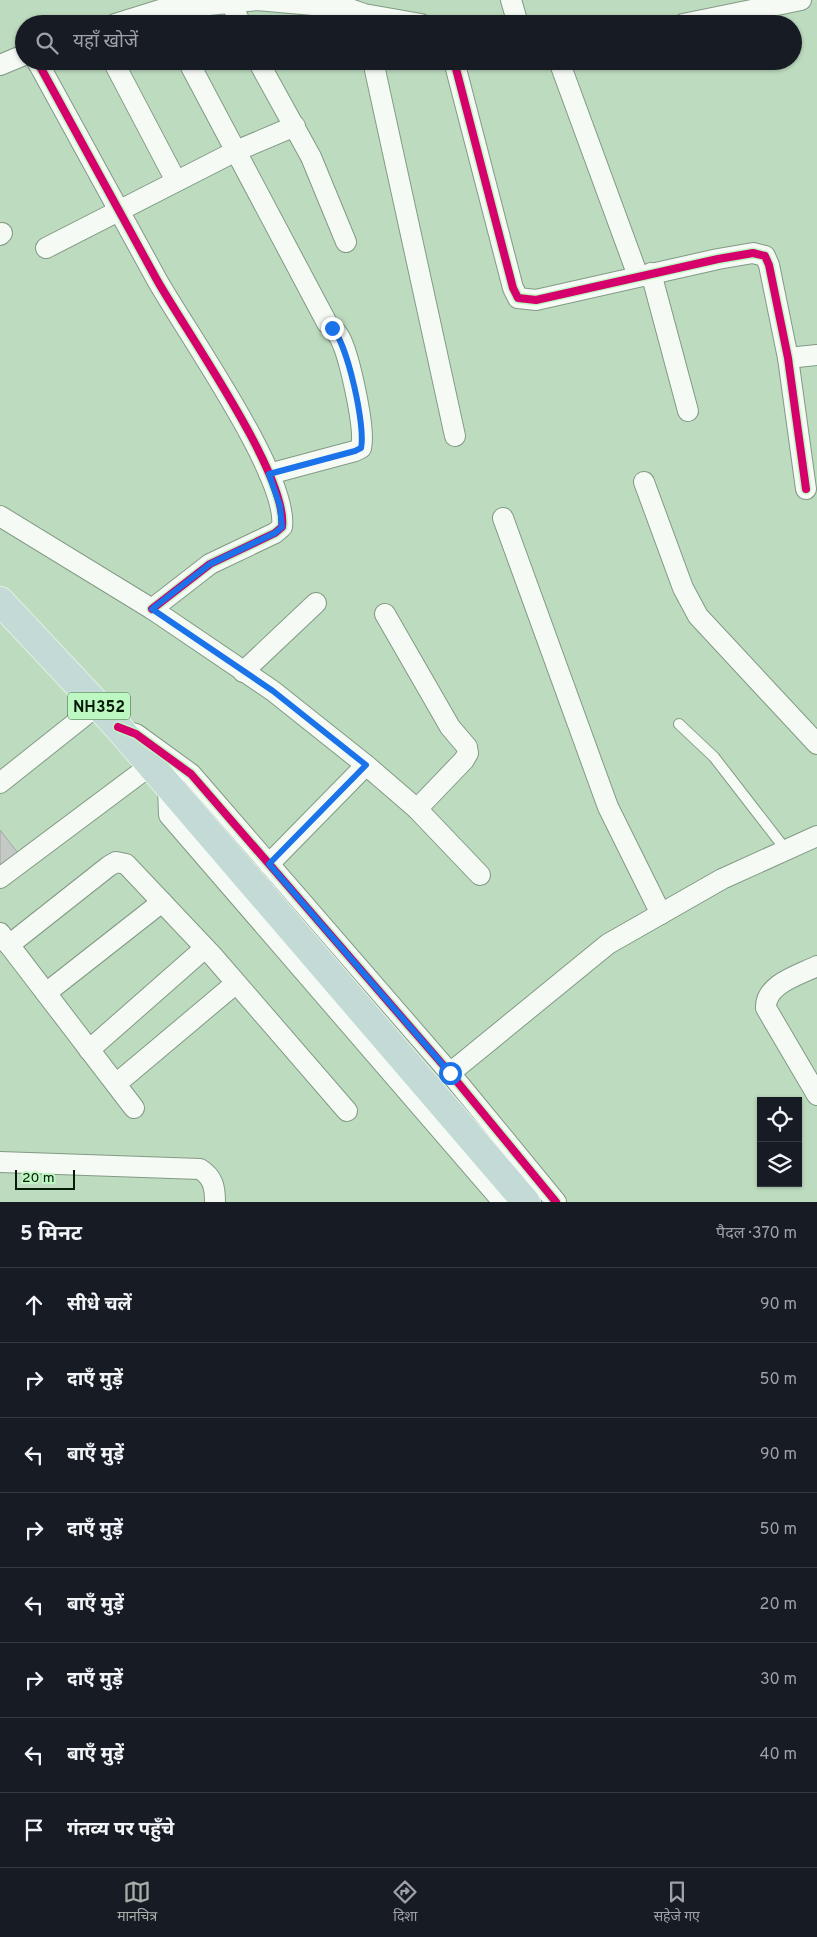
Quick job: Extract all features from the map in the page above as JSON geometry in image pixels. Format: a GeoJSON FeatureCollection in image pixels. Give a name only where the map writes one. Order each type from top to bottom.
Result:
{"type":"FeatureCollection","features":[{"type":"Feature","properties":{"kind":"highway","name":"NH352"},"geometry":{"type":"LineString","coordinates":[[0,601],[118,727],[526,1202]]}},
{"type":"Feature","properties":{"kind":"street"},"geometry":{"type":"LineString","coordinates":[[174,15],[231,3],[257,0],[347,8],[363,13]]}},
{"type":"Feature","properties":{"kind":"street"},"geometry":{"type":"LineString","coordinates":[[511,0],[515,15]]}},
{"type":"Feature","properties":{"kind":"street"},"geometry":{"type":"LineString","coordinates":[[727,15],[801,0]]}},
{"type":"Feature","properties":{"kind":"street"},"geometry":{"type":"LineString","coordinates":[[231,3],[237,15]]}},
{"type":"Feature","properties":{"kind":"street"},"geometry":{"type":"LineString","coordinates":[[0,65],[15,59]]}},
{"type":"Feature","properties":{"kind":"street"},"geometry":{"type":"LineString","coordinates":[[42,70],[158,282],[257,445],[280,506],[282,527],[275,533],[210,564],[152,609]]}},
{"type":"Feature","properties":{"kind":"street"},"geometry":{"type":"LineString","coordinates":[[118,70],[176,181]]}},
{"type":"Feature","properties":{"kind":"street"},"geometry":{"type":"LineString","coordinates":[[193,70],[327,323],[341,339],[361,428],[361,448],[355,451],[269,474]]}},
{"type":"Feature","properties":{"kind":"street"},"geometry":{"type":"LineString","coordinates":[[262,70],[295,126],[315,166],[346,242]]}},
{"type":"Feature","properties":{"kind":"street"},"geometry":{"type":"LineString","coordinates":[[376,70],[455,436]]}},
{"type":"Feature","properties":{"kind":"street"},"geometry":{"type":"LineString","coordinates":[[456,70],[512,288],[518,298],[536,300],[644,274],[753,253],[765,256],[769,265],[788,358],[806,489]]}},
{"type":"Feature","properties":{"kind":"street"},"geometry":{"type":"LineString","coordinates":[[563,70],[644,274],[688,411]]}},
{"type":"Feature","properties":{"kind":"street"},"geometry":{"type":"LineString","coordinates":[[46,248],[118,209],[236,151],[295,126]]}},
{"type":"Feature","properties":{"kind":"street"},"geometry":{"type":"LineString","coordinates":[[788,358],[817,355]]}},
{"type":"Feature","properties":{"kind":"street"},"geometry":{"type":"LineString","coordinates":[[644,482],[683,588],[698,616],[715,637],[814,734]]}},
{"type":"Feature","properties":{"kind":"street"},"geometry":{"type":"LineString","coordinates":[[0,516],[152,609],[273,691],[366,765],[417,809],[480,875]]}},
{"type":"Feature","properties":{"kind":"street"},"geometry":{"type":"LineString","coordinates":[[503,518],[608,807],[661,914]]}},
{"type":"Feature","properties":{"kind":"street"},"geometry":{"type":"LineString","coordinates":[[243,672],[316,603]]}},
{"type":"Feature","properties":{"kind":"street"},"geometry":{"type":"LineString","coordinates":[[385,614],[450,728],[466,747],[468,753],[464,760],[417,809]]}},
{"type":"Feature","properties":{"kind":"street"},"geometry":{"type":"LineString","coordinates":[[0,783],[98,705]]}},
{"type":"Feature","properties":{"kind":"street"},"geometry":{"type":"LineString","coordinates":[[118,727],[136,734],[191,774],[450,1073],[556,1202]]}},
{"type":"Feature","properties":{"kind":"street"},"geometry":{"type":"LineString","coordinates":[[269,864],[366,765]]}},
{"type":"Feature","properties":{"kind":"street"},"geometry":{"type":"LineString","coordinates":[[0,878],[160,775],[169,815],[503,1202]]}},
{"type":"Feature","properties":{"kind":"street"},"geometry":{"type":"LineString","coordinates":[[450,1073],[608,944],[722,879],[817,836]]}},
{"type":"Feature","properties":{"kind":"street"},"geometry":{"type":"LineString","coordinates":[[134,1108],[4,939],[116,862],[126,864],[205,948],[347,1111]]}},
{"type":"Feature","properties":{"kind":"street"},"geometry":{"type":"LineString","coordinates":[[46,993],[162,902]]}},
{"type":"Feature","properties":{"kind":"street"},"geometry":{"type":"LineString","coordinates":[[89,1050],[205,948]]}},
{"type":"Feature","properties":{"kind":"street"},"geometry":{"type":"LineString","coordinates":[[817,966],[775,987],[766,1000],[766,1008],[817,1095]]}},
{"type":"Feature","properties":{"kind":"street"},"geometry":{"type":"LineString","coordinates":[[116,1084],[235,984]]}},
{"type":"Feature","properties":{"kind":"street"},"geometry":{"type":"LineString","coordinates":[[0,1162],[200,1169],[209,1174],[213,1182],[215,1202]]}},
{"type":"Feature","properties":{"kind":"lane"},"geometry":{"type":"LineString","coordinates":[[679,724],[714,757],[786,850]]}},
{"type":"Feature","properties":{"kind":"building"},"geometry":{"type":"Polygon","coordinates":[[[0,830],[21,857],[0,870],[0,830]]]}},
{"type":"Feature","properties":{"kind":"cycle path"},"geometry":{"type":"LineString","coordinates":[[42,70],[157,280],[233,403],[269,474],[280,504],[282,527],[275,533],[210,564],[152,609]]}},
{"type":"Feature","properties":{"kind":"cycle path"},"geometry":{"type":"LineString","coordinates":[[456,70],[513,288],[518,298],[536,300],[718,259],[753,253],[765,256],[769,265],[788,358],[806,489]]}},
{"type":"Feature","properties":{"kind":"cycle path"},"geometry":{"type":"LineString","coordinates":[[118,727],[136,734],[191,774],[450,1073],[556,1202]]}},
{"type":"Feature","properties":{"kind":"route"},"geometry":{"type":"LineString","coordinates":[[332,328],[341,339],[348,363],[361,428],[361,448],[269,474],[280,506],[282,527],[275,533],[210,564],[152,609],[273,691],[366,765],[269,864],[450,1073]]}}]}
